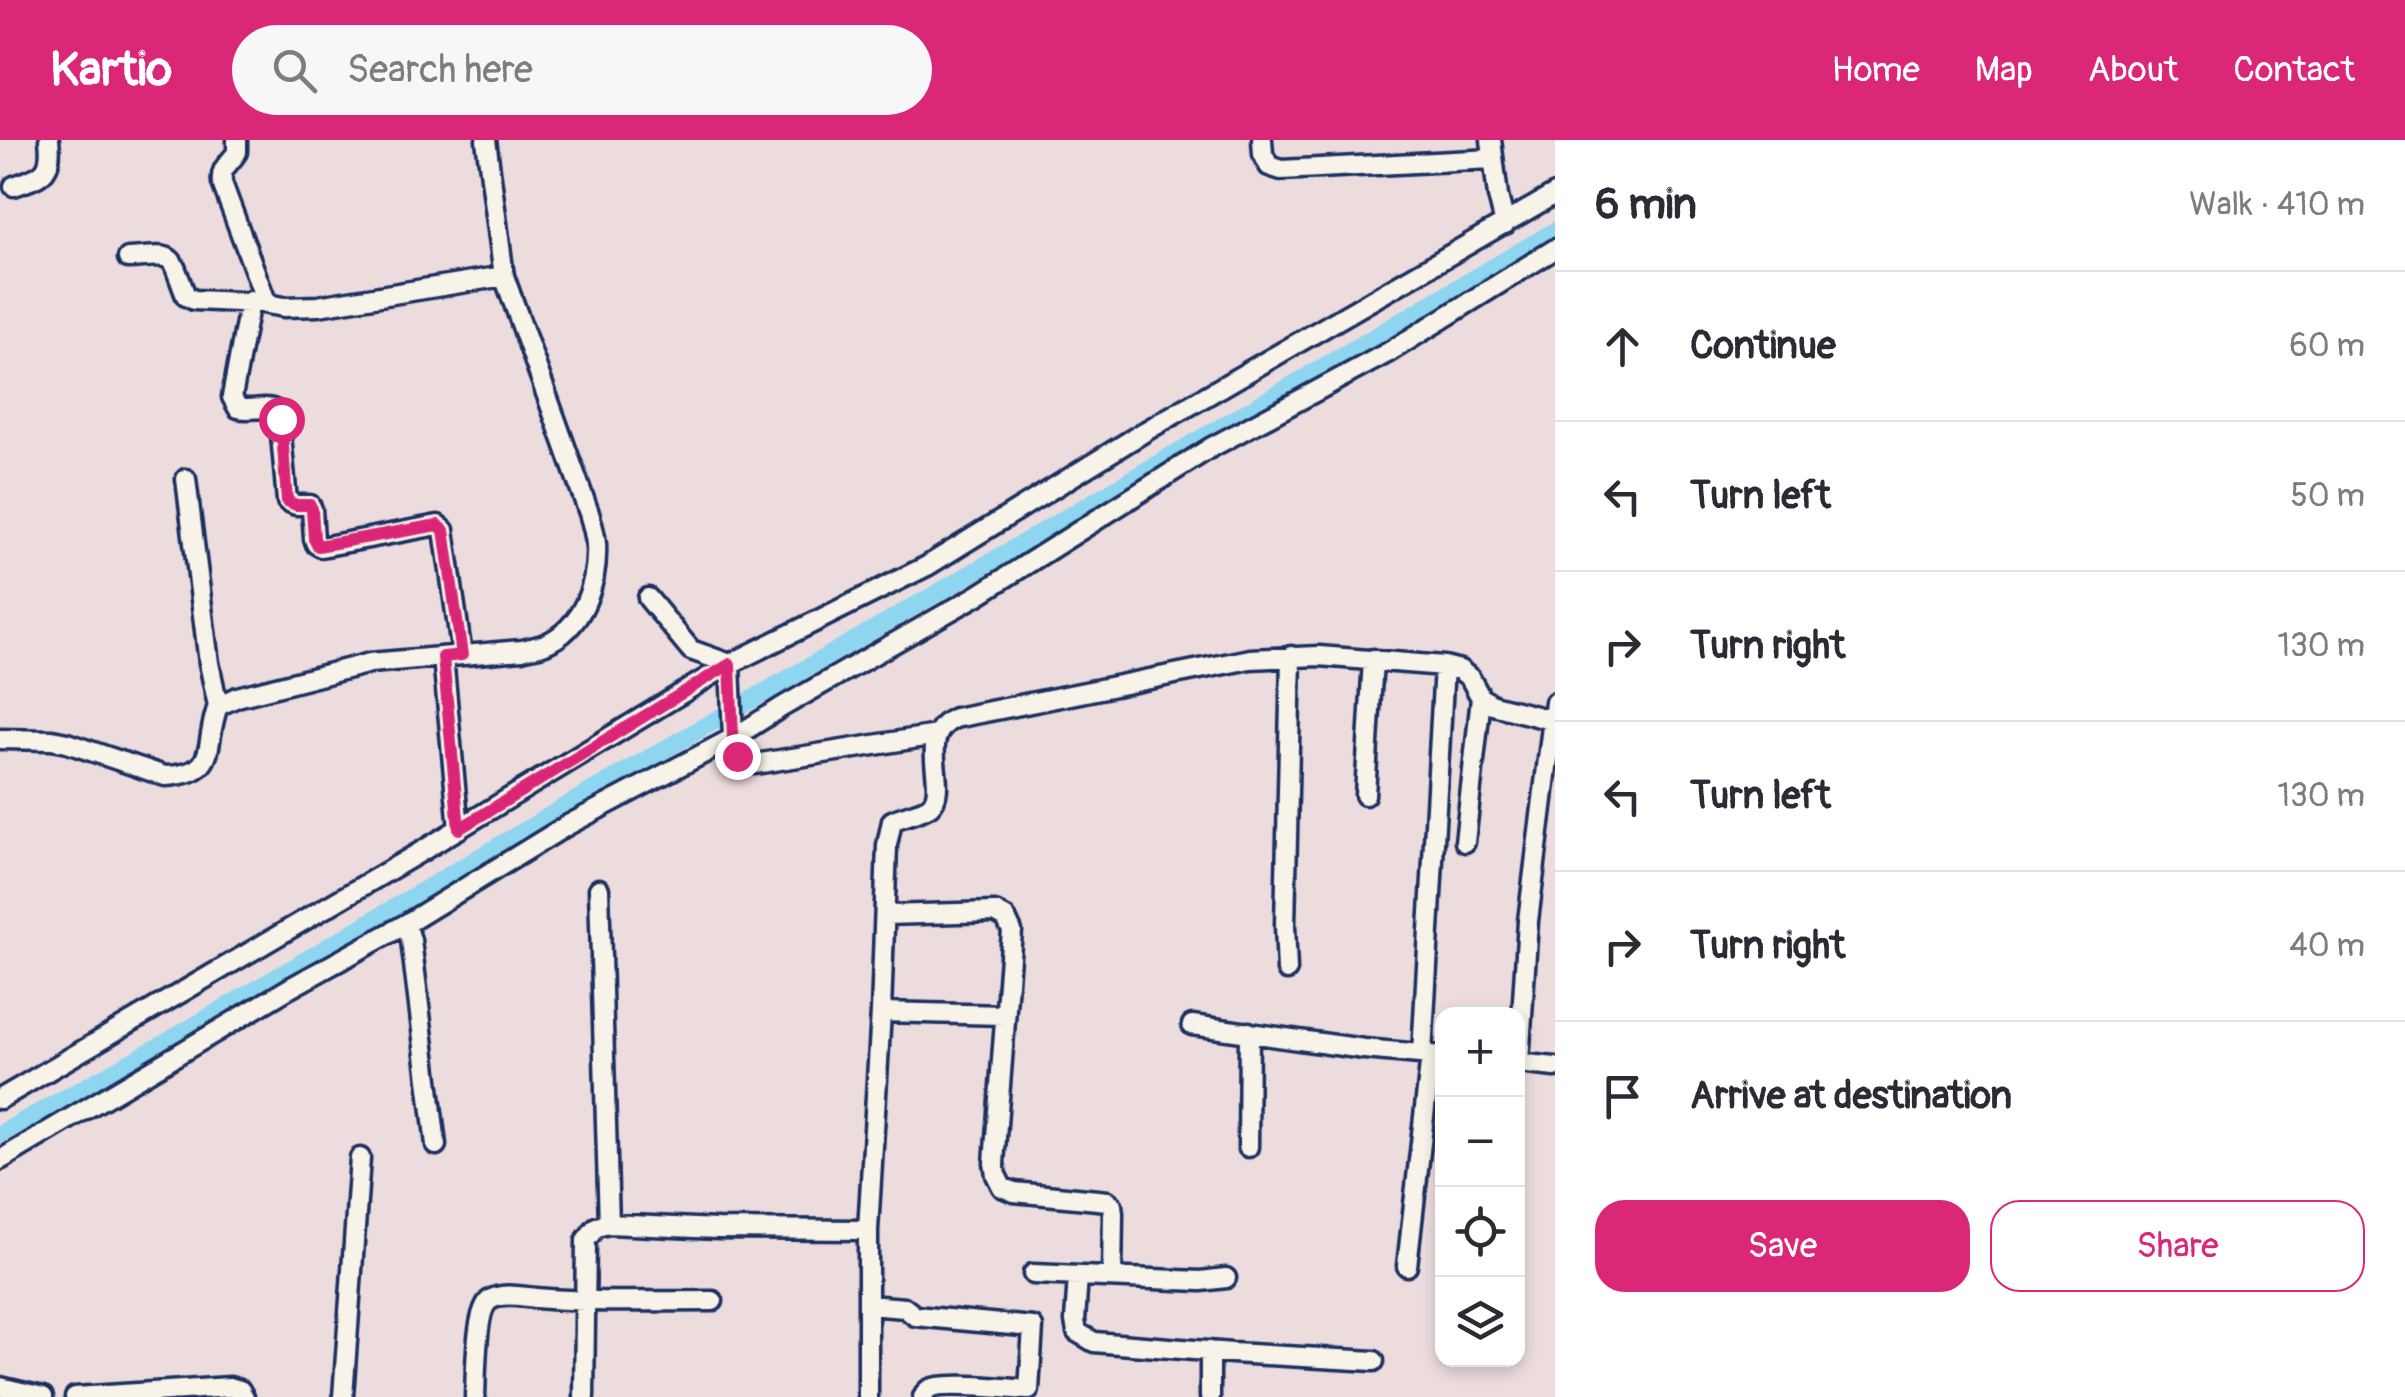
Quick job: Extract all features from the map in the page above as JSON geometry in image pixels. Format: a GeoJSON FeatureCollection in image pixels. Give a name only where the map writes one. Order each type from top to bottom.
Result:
{"type":"FeatureCollection","features":[{"type":"Feature","properties":{"kind":"street"},"geometry":{"type":"LineString","coordinates":[[14,186],[42,176],[50,165],[49,140]]}},
{"type":"Feature","properties":{"kind":"street"},"geometry":{"type":"LineString","coordinates":[[237,140],[237,152],[220,174],[258,302],[232,397],[238,408],[270,408],[279,413],[287,501],[310,505],[316,544],[438,525],[444,530],[459,829]]}},
{"type":"Feature","properties":{"kind":"street"},"geometry":{"type":"LineString","coordinates":[[218,706],[370,664],[522,650],[546,644],[572,625],[586,602],[594,577],[596,543],[590,513],[504,276],[486,140]]}},
{"type":"Feature","properties":{"kind":"street"},"geometry":{"type":"LineString","coordinates":[[1262,140],[1270,166],[1281,170],[1491,149],[1505,224]]}},
{"type":"Feature","properties":{"kind":"street"},"geometry":{"type":"LineString","coordinates":[[0,1100],[730,670],[927,566],[1144,432],[1555,194]]}},
{"type":"Feature","properties":{"kind":"street"},"geometry":{"type":"LineString","coordinates":[[0,1160],[406,924],[566,826],[978,595],[1210,448],[1389,352],[1555,249]]}},
{"type":"Feature","properties":{"kind":"street"},"geometry":{"type":"LineString","coordinates":[[128,258],[166,256],[178,268],[186,296],[194,300],[300,308],[504,276]]}},
{"type":"Feature","properties":{"kind":"street"},"geometry":{"type":"LineString","coordinates":[[0,739],[52,740],[165,776],[184,776],[201,767],[218,706],[186,479]]}},
{"type":"Feature","properties":{"kind":"street"},"geometry":{"type":"LineString","coordinates":[[648,598],[691,650],[730,670]]}},
{"type":"Feature","properties":{"kind":"street"},"geometry":{"type":"LineString","coordinates":[[1287,970],[1284,926],[1290,656]]}},
{"type":"Feature","properties":{"kind":"street"},"geometry":{"type":"LineString","coordinates":[[868,1397],[868,1230],[886,846],[892,821],[929,807],[934,798],[935,742],[946,722],[1250,660],[1290,656],[1444,666],[1460,670],[1482,698],[1493,705],[1554,714],[1528,921],[1522,1007]]}},
{"type":"Feature","properties":{"kind":"street"},"geometry":{"type":"LineString","coordinates":[[1365,795],[1373,659]]}},
{"type":"Feature","properties":{"kind":"street"},"geometry":{"type":"LineString","coordinates":[[1407,1266],[1432,1055],[1444,666]]}},
{"type":"Feature","properties":{"kind":"street"},"geometry":{"type":"LineString","coordinates":[[730,670],[733,730],[740,762],[754,764],[938,735]]}},
{"type":"Feature","properties":{"kind":"street"},"geometry":{"type":"LineString","coordinates":[[1465,842],[1482,698]]}},
{"type":"Feature","properties":{"kind":"street"},"geometry":{"type":"LineString","coordinates":[[598,888],[609,1224]]}},
{"type":"Feature","properties":{"kind":"street"},"geometry":{"type":"LineString","coordinates":[[885,915],[994,912],[1006,918],[1012,931],[996,1175],[1002,1187],[1014,1192],[1108,1201],[1113,1214],[1112,1277]]}},
{"type":"Feature","properties":{"kind":"street"},"geometry":{"type":"LineString","coordinates":[[406,924],[436,1145]]}},
{"type":"Feature","properties":{"kind":"street"},"geometry":{"type":"LineString","coordinates":[[881,1012],[1005,1015]]}},
{"type":"Feature","properties":{"kind":"street"},"geometry":{"type":"LineString","coordinates":[[1192,1025],[1432,1055]]}},
{"type":"Feature","properties":{"kind":"street"},"geometry":{"type":"LineString","coordinates":[[1248,1147],[1249,1032]]}},
{"type":"Feature","properties":{"kind":"street"},"geometry":{"type":"LineString","coordinates":[[1525,1064],[1555,1067]]}},
{"type":"Feature","properties":{"kind":"street"},"geometry":{"type":"LineString","coordinates":[[343,1397],[360,1158]]}},
{"type":"Feature","properties":{"kind":"street"},"geometry":{"type":"LineString","coordinates":[[584,1397],[586,1240],[596,1227],[609,1224],[868,1230]]}},
{"type":"Feature","properties":{"kind":"street"},"geometry":{"type":"LineString","coordinates":[[1034,1274],[1201,1281],[1226,1278]]}},
{"type":"Feature","properties":{"kind":"street"},"geometry":{"type":"LineString","coordinates":[[1078,1276],[1077,1332],[1094,1342],[1374,1361]]}},
{"type":"Feature","properties":{"kind":"street"},"geometry":{"type":"LineString","coordinates":[[474,1397],[480,1323],[490,1300],[506,1296],[585,1302],[713,1301]]}},
{"type":"Feature","properties":{"kind":"street"},"geometry":{"type":"LineString","coordinates":[[868,1305],[905,1308],[915,1316],[1033,1328],[1029,1393],[960,1386],[934,1387],[926,1390],[923,1397]]}},
{"type":"Feature","properties":{"kind":"street"},"geometry":{"type":"LineString","coordinates":[[1210,1352],[1210,1397]]}},
{"type":"Feature","properties":{"kind":"street"},"geometry":{"type":"LineString","coordinates":[[75,1397],[230,1386],[240,1390],[244,1397]]}},
{"type":"Feature","properties":{"kind":"street"},"geometry":{"type":"LineString","coordinates":[[0,1387],[43,1397]]}},
{"type":"Feature","properties":{"kind":"waterway"},"geometry":{"type":"LineString","coordinates":[[0,1134],[162,1045],[1555,231]]}},
{"type":"Feature","properties":{"kind":"route"},"geometry":{"type":"LineString","coordinates":[[281,419],[287,501],[310,505],[318,546],[438,525],[444,530],[462,655],[443,657],[459,829],[730,664],[737,756]]}}]}
